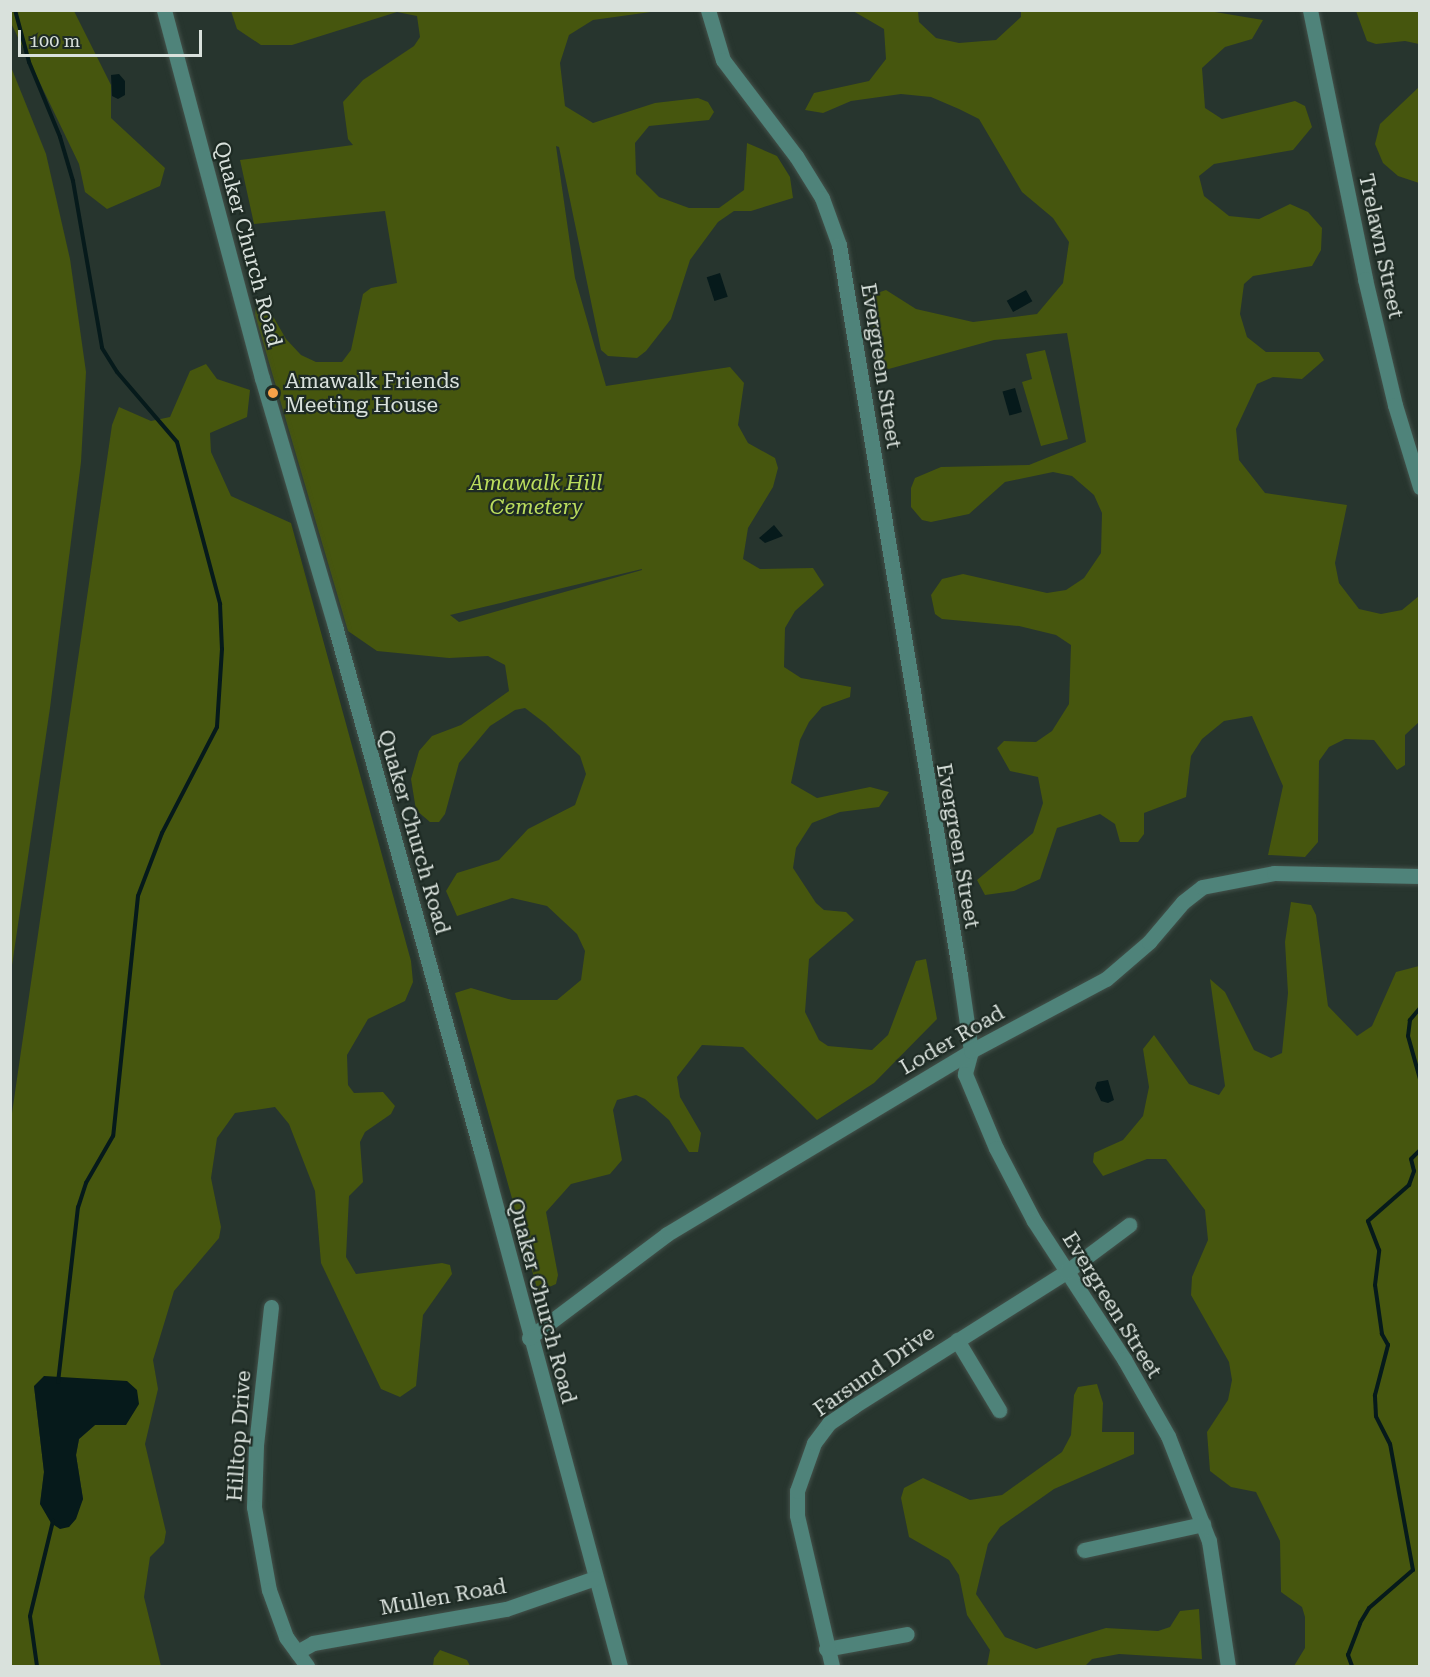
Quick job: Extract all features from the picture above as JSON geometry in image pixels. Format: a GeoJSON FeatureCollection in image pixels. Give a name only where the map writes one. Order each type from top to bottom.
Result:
{"type":"FeatureCollection","features":[{"type":"Feature","properties":{"kind":"street","name":"Quaker Church Road"},"geometry":{"type":"LineString","coordinates":[[164,10],[261,378],[335,626],[481,1151],[529,1338],[620,1666]]}},
{"type":"Feature","properties":{"kind":"street","name":"Evergreen Street"},"geometry":{"type":"LineString","coordinates":[[708,10],[723,60],[796,156],[822,198],[839,244],[971,1051],[965,1074],[996,1148],[1066,1272],[1124,1359],[1168,1437],[1203,1524],[1223,1619],[1228,1666]]}},
{"type":"Feature","properties":{"kind":"street","name":"Trelawn Street"},"geometry":{"type":"LineString","coordinates":[[1310,10],[1365,279],[1395,405],[1419,487]]}},
{"type":"Feature","properties":{"kind":"street","name":"Loder Road"},"geometry":{"type":"LineString","coordinates":[[529,1338],[667,1234],[971,1051],[1120,969],[1202,887],[1274,873],[1419,876]]}},
{"type":"Feature","properties":{"kind":"street","name":"Farsund Drive"},"geometry":{"type":"LineString","coordinates":[[832,1666],[826,1649],[797,1515],[797,1491],[803,1467],[814,1443],[830,1423],[1066,1272],[1130,1225]]}},
{"type":"Feature","properties":{"kind":"street","name":"Hilltop Drive"},"geometry":{"type":"LineString","coordinates":[[272,1307],[256,1446],[254,1507],[269,1590],[286,1637],[306,1666]]}},
{"type":"Feature","properties":{"kind":"street"},"geometry":{"type":"LineString","coordinates":[[957,1340],[999,1410]]}},
{"type":"Feature","properties":{"kind":"street"},"geometry":{"type":"LineString","coordinates":[[1084,1550],[1203,1524]]}},
{"type":"Feature","properties":{"kind":"street","name":"Mullen Road"},"geometry":{"type":"LineString","coordinates":[[297,1652],[324,1640],[506,1609],[595,1578]]}},
{"type":"Feature","properties":{"kind":"street"},"geometry":{"type":"LineString","coordinates":[[826,1649],[908,1634]]}},
{"type":"Feature","properties":{"kind":"green space"},"geometry":{"type":"Polygon","coordinates":[[[11,11],[74,11],[111,85],[111,118],[165,168],[160,186],[107,209],[85,192],[79,164],[11,23],[11,11]]]}},
{"type":"Feature","properties":{"kind":"green space","name":"Amawalk Hill Cemetery"},"geometry":{"type":"Polygon","coordinates":[[[231,11],[658,11],[593,20],[569,35],[560,63],[565,106],[593,123],[655,103],[698,98],[708,102],[714,112],[709,120],[649,126],[635,143],[636,174],[659,197],[689,208],[719,208],[744,190],[747,143],[777,156],[790,177],[793,198],[751,211],[734,211],[718,222],[690,260],[671,319],[646,351],[637,358],[608,356],[601,350],[559,147],[556,146],[575,278],[606,386],[730,367],[744,383],[738,425],[748,443],[775,458],[778,468],[773,487],[748,528],[743,559],[760,569],[813,568],[824,585],[795,611],[785,628],[784,667],[801,678],[851,687],[850,697],[822,707],[809,722],[800,740],[791,783],[817,798],[870,787],[889,792],[879,807],[840,812],[812,823],[796,848],[793,868],[816,903],[824,910],[846,912],[854,920],[809,959],[805,1012],[819,1040],[828,1046],[872,1050],[888,1035],[916,961],[926,959],[937,1019],[874,1083],[817,1120],[743,1047],[702,1045],[677,1077],[680,1097],[701,1133],[698,1152],[689,1152],[669,1120],[645,1099],[636,1095],[617,1100],[613,1110],[622,1160],[610,1174],[571,1184],[546,1212],[558,1275],[556,1284],[538,1292],[455,993],[471,988],[512,1000],[557,1000],[581,980],[585,951],[577,934],[547,906],[512,898],[457,916],[446,891],[457,873],[499,860],[528,829],[575,805],[586,774],[580,756],[546,724],[525,708],[515,710],[490,726],[459,763],[445,814],[439,822],[430,822],[416,810],[411,779],[419,751],[432,736],[461,725],[509,691],[505,665],[488,656],[449,658],[377,651],[348,631],[255,315],[256,305],[270,311],[286,339],[301,355],[316,362],[342,362],[351,350],[363,294],[371,288],[397,283],[385,211],[254,224],[240,160],[353,145],[348,139],[343,102],[363,80],[414,46],[420,37],[417,16],[397,12],[292,45],[261,45],[237,29],[231,11]],[[642,569],[450,615],[459,622],[642,570],[642,569]]]}},
{"type":"Feature","properties":{"kind":"green space"},"geometry":{"type":"Polygon","coordinates":[[[853,11],[918,11],[919,22],[936,38],[959,43],[996,40],[1021,17],[1021,11],[1209,11],[1263,20],[1252,39],[1225,47],[1202,68],[1205,108],[1222,119],[1295,101],[1305,106],[1312,127],[1293,150],[1214,164],[1199,176],[1204,196],[1229,216],[1259,219],[1290,204],[1308,212],[1322,228],[1321,250],[1312,266],[1253,276],[1244,284],[1240,314],[1247,337],[1266,352],[1319,352],[1324,360],[1302,379],[1273,377],[1257,384],[1236,429],[1239,460],[1265,493],[1347,505],[1335,563],[1339,583],[1359,609],[1381,614],[1402,610],[1419,596],[1419,722],[1405,735],[1405,765],[1397,770],[1374,740],[1345,739],[1329,747],[1319,761],[1318,842],[1305,857],[1268,855],[1283,786],[1252,716],[1224,721],[1202,739],[1191,756],[1186,797],[1144,813],[1144,834],[1138,842],[1120,842],[1115,824],[1100,814],[1057,828],[1040,879],[1014,891],[985,895],[977,880],[1033,833],[1043,803],[1038,777],[1010,771],[997,748],[1004,741],[1036,742],[1052,731],[1069,704],[1071,645],[1056,635],[1019,626],[942,619],[935,614],[931,595],[942,579],[963,574],[1047,593],[1066,590],[1084,578],[1101,553],[1102,513],[1094,495],[1072,476],[1053,472],[1005,482],[969,514],[931,522],[922,520],[911,507],[911,488],[915,478],[941,467],[1029,465],[1086,442],[1067,333],[994,340],[885,370],[865,297],[886,290],[916,309],[973,322],[1037,314],[1063,283],[1069,242],[1053,218],[1022,192],[979,119],[959,109],[931,97],[901,94],[851,101],[823,113],[805,110],[814,93],[869,81],[886,59],[884,29],[853,11]]]}},
{"type":"Feature","properties":{"kind":"green space"},"geometry":{"type":"Polygon","coordinates":[[[1356,11],[1419,11],[1419,44],[1405,41],[1376,44],[1367,41],[1356,11]]]}},
{"type":"Feature","properties":{"kind":"green space"},"geometry":{"type":"Polygon","coordinates":[[[11,67],[46,154],[70,259],[86,372],[81,462],[50,708],[11,972],[11,67]]]}},
{"type":"Feature","properties":{"kind":"green space"},"geometry":{"type":"Polygon","coordinates":[[[1419,87],[1419,183],[1398,176],[1383,163],[1375,144],[1380,124],[1419,87]]]}},
{"type":"Feature","properties":{"kind":"green space"},"geometry":{"type":"Polygon","coordinates":[[[1045,350],[1068,439],[1041,446],[1022,382],[1032,379],[1026,354],[1045,350]]]}},
{"type":"Feature","properties":{"kind":"green space"},"geometry":{"type":"Polygon","coordinates":[[[206,364],[217,379],[250,390],[247,417],[210,433],[211,452],[231,496],[291,523],[411,961],[413,982],[405,1001],[368,1019],[347,1055],[348,1085],[354,1093],[383,1092],[395,1106],[391,1114],[365,1132],[360,1142],[363,1182],[349,1196],[346,1257],[356,1274],[442,1263],[450,1265],[452,1274],[423,1315],[416,1386],[400,1397],[381,1389],[321,1263],[315,1191],[289,1124],[275,1107],[235,1113],[217,1138],[211,1178],[221,1227],[219,1238],[174,1291],[153,1360],[158,1389],[145,1444],[166,1532],[164,1543],[150,1557],[144,1597],[161,1666],[11,1666],[11,1120],[112,425],[119,407],[151,421],[170,417],[190,371],[206,364]],[[34,1386],[44,1472],[40,1504],[69,1527],[83,1499],[76,1455],[79,1439],[95,1425],[126,1425],[34,1386]]]}},
{"type":"Feature","properties":{"kind":"green space"},"geometry":{"type":"Polygon","coordinates":[[[1291,902],[1311,905],[1316,915],[1328,1006],[1357,1036],[1372,1026],[1396,972],[1419,966],[1419,1666],[1294,1666],[1305,1648],[1305,1617],[1302,1607],[1281,1592],[1280,1541],[1256,1492],[1231,1487],[1210,1471],[1207,1432],[1228,1400],[1232,1380],[1229,1362],[1191,1295],[1192,1277],[1208,1240],[1205,1210],[1166,1159],[1147,1159],[1103,1176],[1093,1162],[1094,1153],[1123,1140],[1143,1116],[1149,1087],[1143,1049],[1154,1035],[1189,1084],[1219,1095],[1225,1086],[1210,979],[1225,992],[1254,1050],[1271,1058],[1282,1053],[1288,993],[1285,942],[1291,902]]]}},
{"type":"Feature","properties":{"kind":"green space"},"geometry":{"type":"Polygon","coordinates":[[[1097,1384],[1103,1403],[1102,1432],[1134,1432],[1134,1454],[1054,1489],[1000,1527],[988,1544],[976,1594],[1005,1637],[1036,1649],[1106,1628],[1158,1631],[1170,1627],[1180,1611],[1199,1609],[1202,1659],[1119,1654],[1092,1659],[1085,1666],[987,1666],[990,1650],[967,1615],[959,1575],[949,1560],[909,1537],[901,1498],[904,1488],[923,1478],[970,1500],[1002,1495],[1062,1452],[1071,1435],[1074,1395],[1078,1387],[1097,1384]]]}},
{"type":"Feature","properties":{"kind":"green space"},"geometry":{"type":"Polygon","coordinates":[[[440,1650],[467,1660],[470,1666],[433,1666],[434,1658],[440,1650]]]}},
{"type":"Feature","properties":{"kind":"shaded area"},"geometry":{"type":"Polygon","coordinates":[[[119,74],[125,81],[125,95],[118,99],[112,96],[111,75],[119,74]]]}},
{"type":"Feature","properties":{"kind":"shaded area"},"geometry":{"type":"Polygon","coordinates":[[[720,273],[728,297],[714,301],[707,277],[720,273]]]}},
{"type":"Feature","properties":{"kind":"shaded area"},"geometry":{"type":"Polygon","coordinates":[[[1026,290],[1032,301],[1013,312],[1007,301],[1026,290]]]}},
{"type":"Feature","properties":{"kind":"shaded area"},"geometry":{"type":"Polygon","coordinates":[[[1015,388],[1022,412],[1009,416],[1003,392],[1015,388]]]}},
{"type":"Feature","properties":{"kind":"shaded area"},"geometry":{"type":"Polygon","coordinates":[[[774,525],[783,536],[765,543],[759,538],[774,525]]]}},
{"type":"Feature","properties":{"kind":"shaded area"},"geometry":{"type":"Polygon","coordinates":[[[1108,1080],[1114,1100],[1108,1103],[1101,1101],[1095,1088],[1097,1082],[1108,1080]]]}},
{"type":"Feature","properties":{"kind":"shaded area"},"geometry":{"type":"Polygon","coordinates":[[[44,1376],[127,1381],[137,1390],[139,1404],[126,1425],[95,1425],[79,1439],[76,1455],[83,1499],[76,1519],[69,1527],[60,1529],[51,1523],[40,1504],[44,1472],[34,1386],[44,1376]]]}},
{"type":"Feature","properties":{"kind":"waterway"},"geometry":{"type":"LineString","coordinates":[[15,10],[29,62],[60,137],[73,181],[102,348],[117,372],[177,442],[220,604],[222,649],[217,727],[162,833],[138,896],[113,1136],[86,1183],[78,1207],[58,1382]]}},
{"type":"Feature","properties":{"kind":"waterway"},"geometry":{"type":"LineString","coordinates":[[1420,1008],[1410,1020],[1408,1036],[1420,1079]]}},
{"type":"Feature","properties":{"kind":"waterway"},"geometry":{"type":"LineString","coordinates":[[1352,1666],[1348,1655],[1360,1623],[1369,1608],[1413,1570],[1390,1444],[1376,1416],[1375,1395],[1388,1345],[1382,1334],[1375,1285],[1379,1250],[1368,1221],[1409,1185],[1414,1171],[1411,1159],[1420,1150]]}},
{"type":"Feature","properties":{"kind":"waterway"},"geometry":{"type":"LineString","coordinates":[[37,1666],[30,1616],[53,1521]]}},
{"type":"Feature","properties":{"kind":"place","name":"Amawalk Friends Meeting House"},"geometry":{"type":"Point","coordinates":[273,393]}}]}
